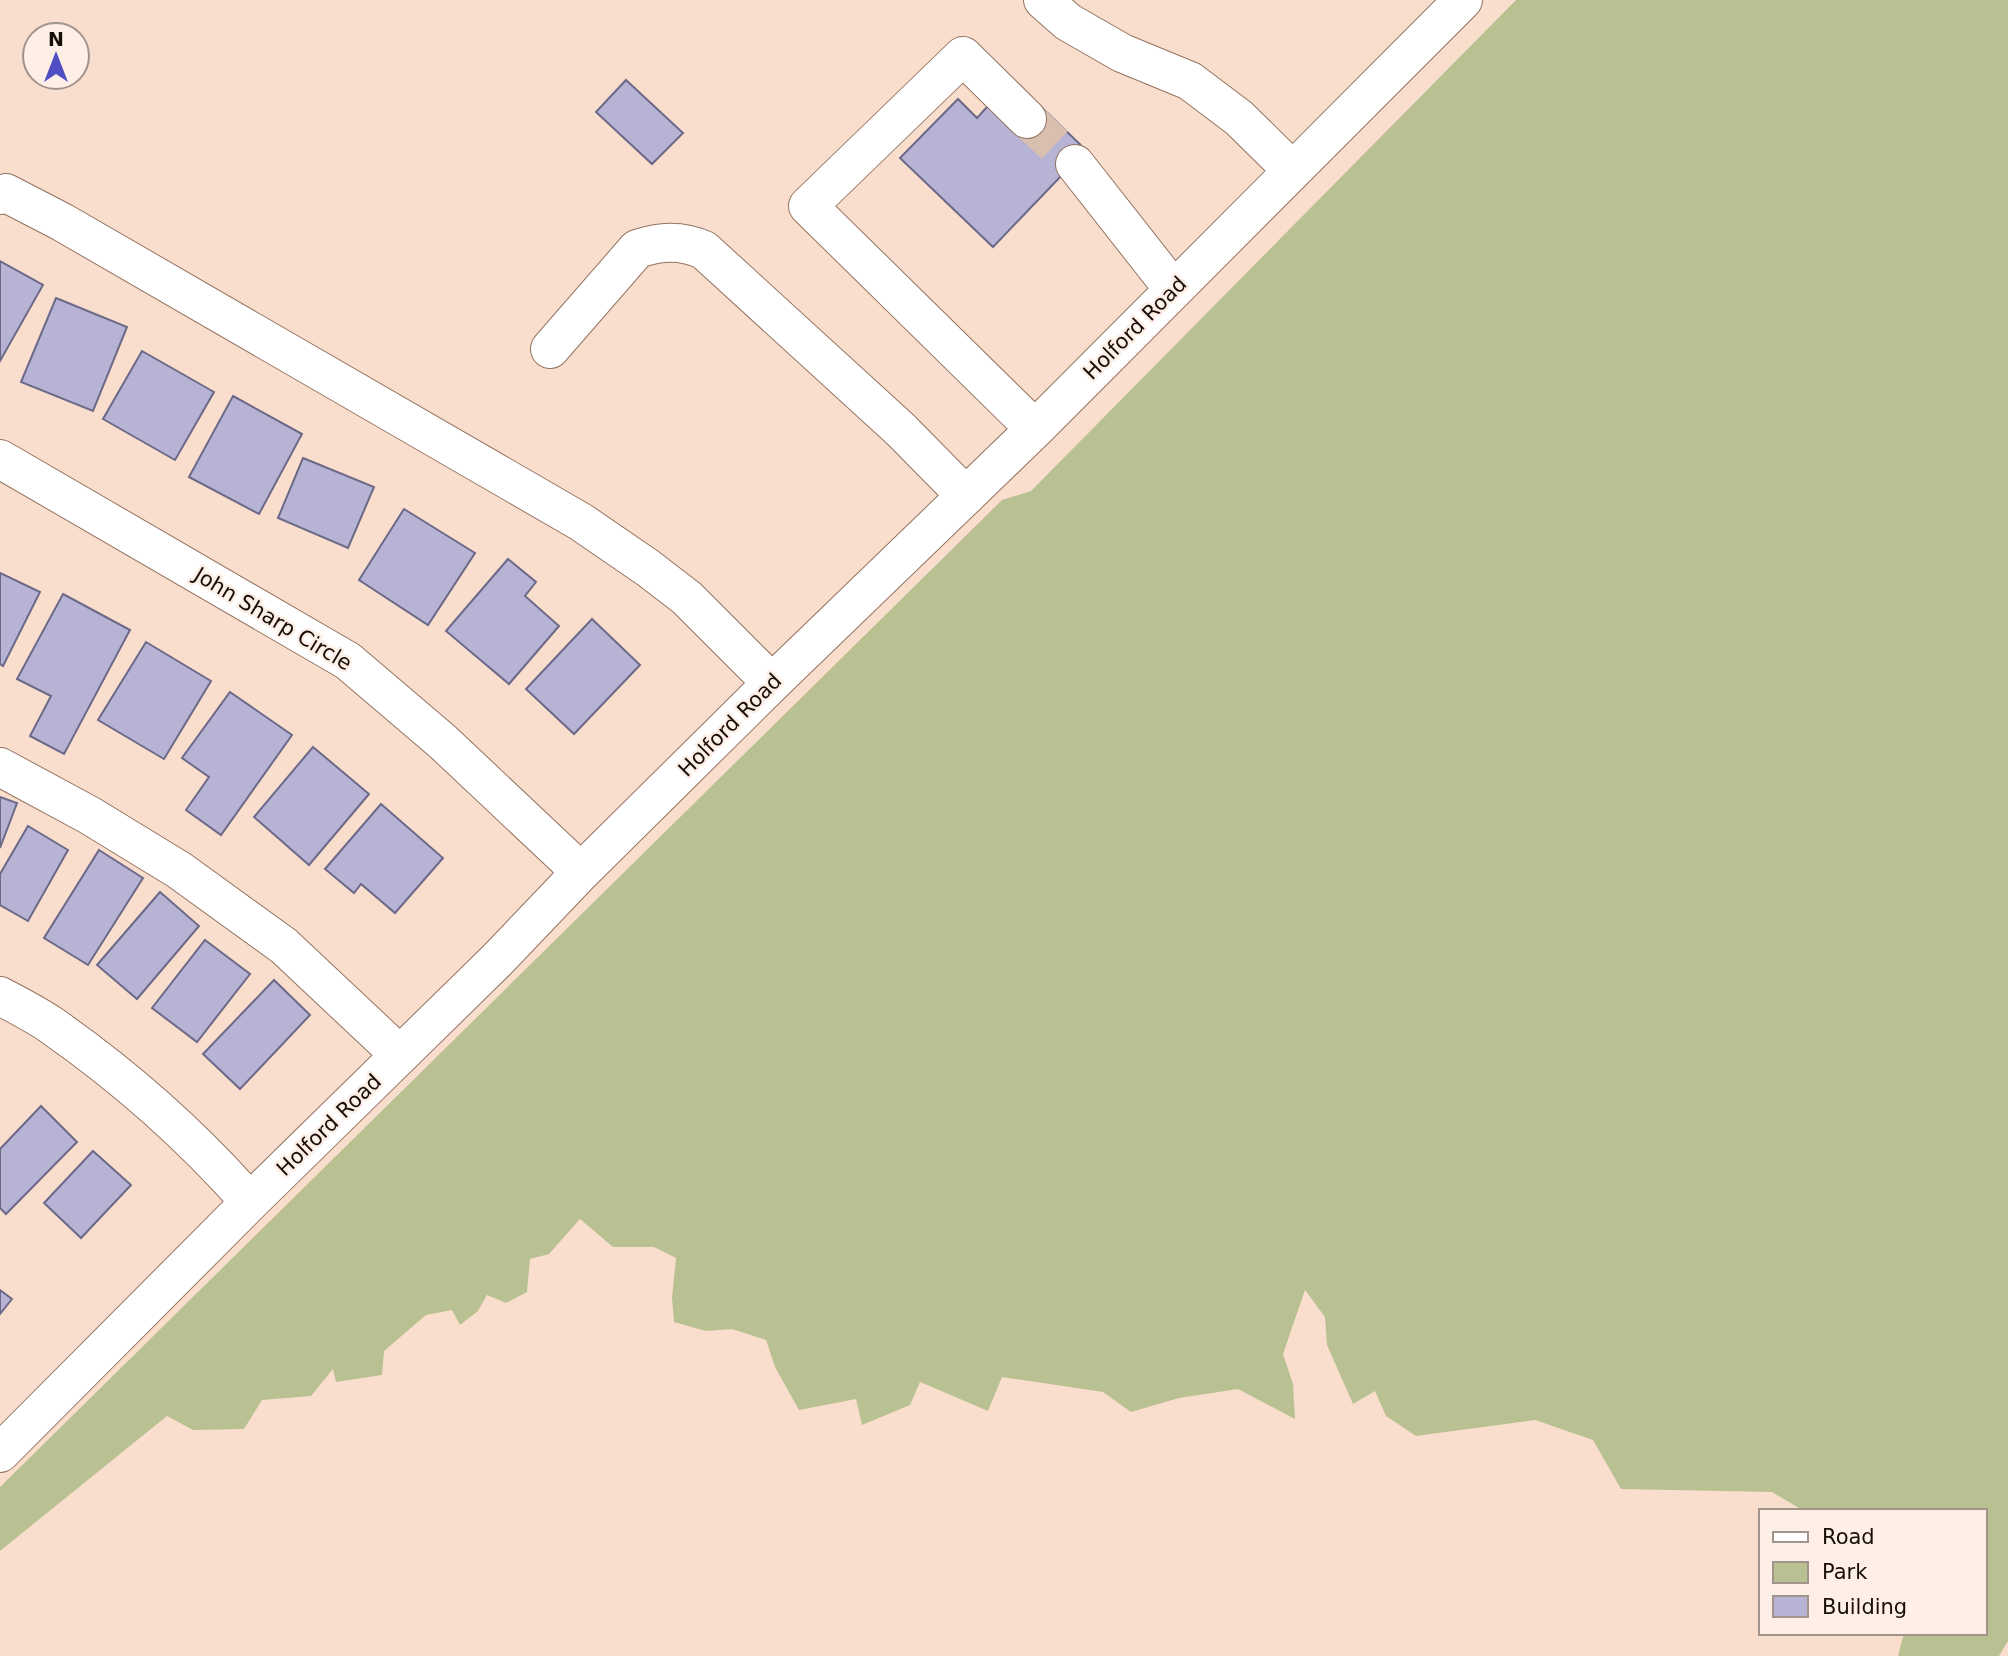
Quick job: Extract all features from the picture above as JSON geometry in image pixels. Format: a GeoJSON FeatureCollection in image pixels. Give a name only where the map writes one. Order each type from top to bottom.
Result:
{"type":"FeatureCollection","features":[{"type":"Feature","properties":{"kind":"street"},"geometry":{"type":"LineString","coordinates":[[1043,0],[1068,22],[1122,53],[1190,81],[1239,118],[1292,170]]}},
{"type":"Feature","properties":{"kind":"street","name":"Holford Road"},"geometry":{"type":"LineString","coordinates":[[0,1453],[250,1202],[498,959],[581,872],[1035,429],[1463,0]]}},
{"type":"Feature","properties":{"kind":"street"},"geometry":{"type":"LineString","coordinates":[[1027,119],[963,56],[808,206],[1035,429]]}},
{"type":"Feature","properties":{"kind":"street"},"geometry":{"type":"LineString","coordinates":[[1075,164],[1174,290]]}},
{"type":"Feature","properties":{"kind":"street"},"geometry":{"type":"LineString","coordinates":[[0,195],[6,193],[62,222],[581,522],[687,598],[772,683]]}},
{"type":"Feature","properties":{"kind":"street"},"geometry":{"type":"LineString","coordinates":[[550,349],[638,249],[651,244],[671,242],[690,244],[704,250],[901,429],[965,496]]}},
{"type":"Feature","properties":{"kind":"street","name":"John Sharp Circle"},"geometry":{"type":"LineString","coordinates":[[0,459],[348,661],[443,742],[581,872]]}},
{"type":"Feature","properties":{"kind":"street"},"geometry":{"type":"LineString","coordinates":[[0,767],[89,814],[180,870],[284,946],[400,1055]]}},
{"type":"Feature","properties":{"kind":"street"},"geometry":{"type":"LineString","coordinates":[[0,996],[50,1024],[145,1097],[220,1168],[250,1202]]}},
{"type":"Feature","properties":{"kind":"green space"},"geometry":{"type":"Polygon","coordinates":[[[1516,0],[2008,0],[2008,1641],[1999,1656],[1898,1656],[1903,1635],[1987,1635],[1987,1509],[1801,1509],[1772,1492],[1621,1489],[1593,1440],[1535,1420],[1416,1436],[1386,1416],[1375,1391],[1353,1404],[1327,1345],[1325,1317],[1305,1290],[1283,1354],[1293,1384],[1295,1419],[1238,1389],[1179,1398],[1131,1412],[1103,1392],[1002,1377],[988,1411],[920,1382],[910,1405],[862,1425],[856,1399],[799,1410],[775,1367],[766,1340],[732,1329],[706,1331],[674,1322],[672,1298],[676,1258],[654,1247],[613,1247],[580,1219],[549,1254],[530,1259],[527,1292],[506,1303],[487,1295],[478,1311],[460,1325],[452,1310],[426,1315],[384,1351],[382,1375],[336,1382],[333,1369],[311,1396],[262,1400],[244,1429],[193,1430],[167,1416],[0,1551],[0,1487],[1002,500],[1031,491],[1516,0]]]}},
{"type":"Feature","properties":{"kind":"building"},"geometry":{"type":"Polygon","coordinates":[[[626,80],[683,133],[652,164],[596,112],[626,80]]]}},
{"type":"Feature","properties":{"kind":"building"},"geometry":{"type":"Polygon","coordinates":[[[996,97],[1040,106],[1086,150],[993,247],[900,158],[958,99],[977,118],[996,97]]]}},
{"type":"Feature","properties":{"kind":"building"},"geometry":{"type":"Polygon","coordinates":[[[0,261],[43,285],[0,361],[0,261]]]}},
{"type":"Feature","properties":{"kind":"building"},"geometry":{"type":"Polygon","coordinates":[[[56,298],[127,327],[93,411],[21,382],[56,298]]]}},
{"type":"Feature","properties":{"kind":"building"},"geometry":{"type":"Polygon","coordinates":[[[142,351],[214,392],[175,460],[103,419],[142,351]]]}},
{"type":"Feature","properties":{"kind":"building"},"geometry":{"type":"Polygon","coordinates":[[[233,396],[302,434],[259,514],[189,477],[233,396]]]}},
{"type":"Feature","properties":{"kind":"building"},"geometry":{"type":"Polygon","coordinates":[[[303,458],[374,487],[348,548],[278,518],[303,458]]]}},
{"type":"Feature","properties":{"kind":"building"},"geometry":{"type":"Polygon","coordinates":[[[404,509],[475,553],[428,625],[359,580],[404,509]]]}},
{"type":"Feature","properties":{"kind":"building"},"geometry":{"type":"Polygon","coordinates":[[[508,559],[536,582],[525,596],[559,626],[509,684],[446,631],[508,559]]]}},
{"type":"Feature","properties":{"kind":"building"},"geometry":{"type":"Polygon","coordinates":[[[0,573],[40,592],[3,666],[0,664],[0,573]]]}},
{"type":"Feature","properties":{"kind":"building"},"geometry":{"type":"Polygon","coordinates":[[[63,594],[130,630],[64,754],[30,736],[51,696],[17,679],[63,594]]]}},
{"type":"Feature","properties":{"kind":"building"},"geometry":{"type":"Polygon","coordinates":[[[592,619],[640,665],[574,734],[526,689],[592,619]]]}},
{"type":"Feature","properties":{"kind":"building"},"geometry":{"type":"Polygon","coordinates":[[[146,642],[211,681],[164,759],[98,720],[146,642]]]}},
{"type":"Feature","properties":{"kind":"building"},"geometry":{"type":"Polygon","coordinates":[[[230,692],[292,735],[221,835],[186,810],[209,777],[182,758],[230,692]]]}},
{"type":"Feature","properties":{"kind":"building"},"geometry":{"type":"Polygon","coordinates":[[[313,747],[369,794],[309,865],[254,817],[313,747]]]}},
{"type":"Feature","properties":{"kind":"building"},"geometry":{"type":"Polygon","coordinates":[[[0,797],[17,803],[0,848],[0,797]]]}},
{"type":"Feature","properties":{"kind":"building"},"geometry":{"type":"Polygon","coordinates":[[[381,804],[443,858],[395,913],[361,884],[354,893],[325,869],[381,804]]]}},
{"type":"Feature","properties":{"kind":"building"},"geometry":{"type":"Polygon","coordinates":[[[28,826],[68,850],[28,921],[0,905],[0,874],[28,826]]]}},
{"type":"Feature","properties":{"kind":"building"},"geometry":{"type":"Polygon","coordinates":[[[99,850],[143,878],[88,965],[44,938],[99,850]]]}},
{"type":"Feature","properties":{"kind":"building"},"geometry":{"type":"Polygon","coordinates":[[[160,892],[199,926],[137,999],[97,965],[160,892]]]}},
{"type":"Feature","properties":{"kind":"building"},"geometry":{"type":"Polygon","coordinates":[[[205,940],[250,974],[197,1042],[152,1008],[205,940]]]}},
{"type":"Feature","properties":{"kind":"building"},"geometry":{"type":"Polygon","coordinates":[[[274,980],[310,1015],[240,1089],[203,1054],[274,980]]]}},
{"type":"Feature","properties":{"kind":"building"},"geometry":{"type":"Polygon","coordinates":[[[41,1106],[77,1142],[6,1214],[0,1208],[0,1149],[41,1106]]]}},
{"type":"Feature","properties":{"kind":"building"},"geometry":{"type":"Polygon","coordinates":[[[93,1151],[131,1185],[81,1238],[44,1203],[93,1151]]]}},
{"type":"Feature","properties":{"kind":"building"},"geometry":{"type":"Polygon","coordinates":[[[0,1290],[12,1299],[0,1314],[0,1290]]]}},
{"type":"Feature","properties":{"kind":"tunnel"},"geometry":{"type":"LineString","coordinates":[[1027,119],[1075,164]]}}]}
